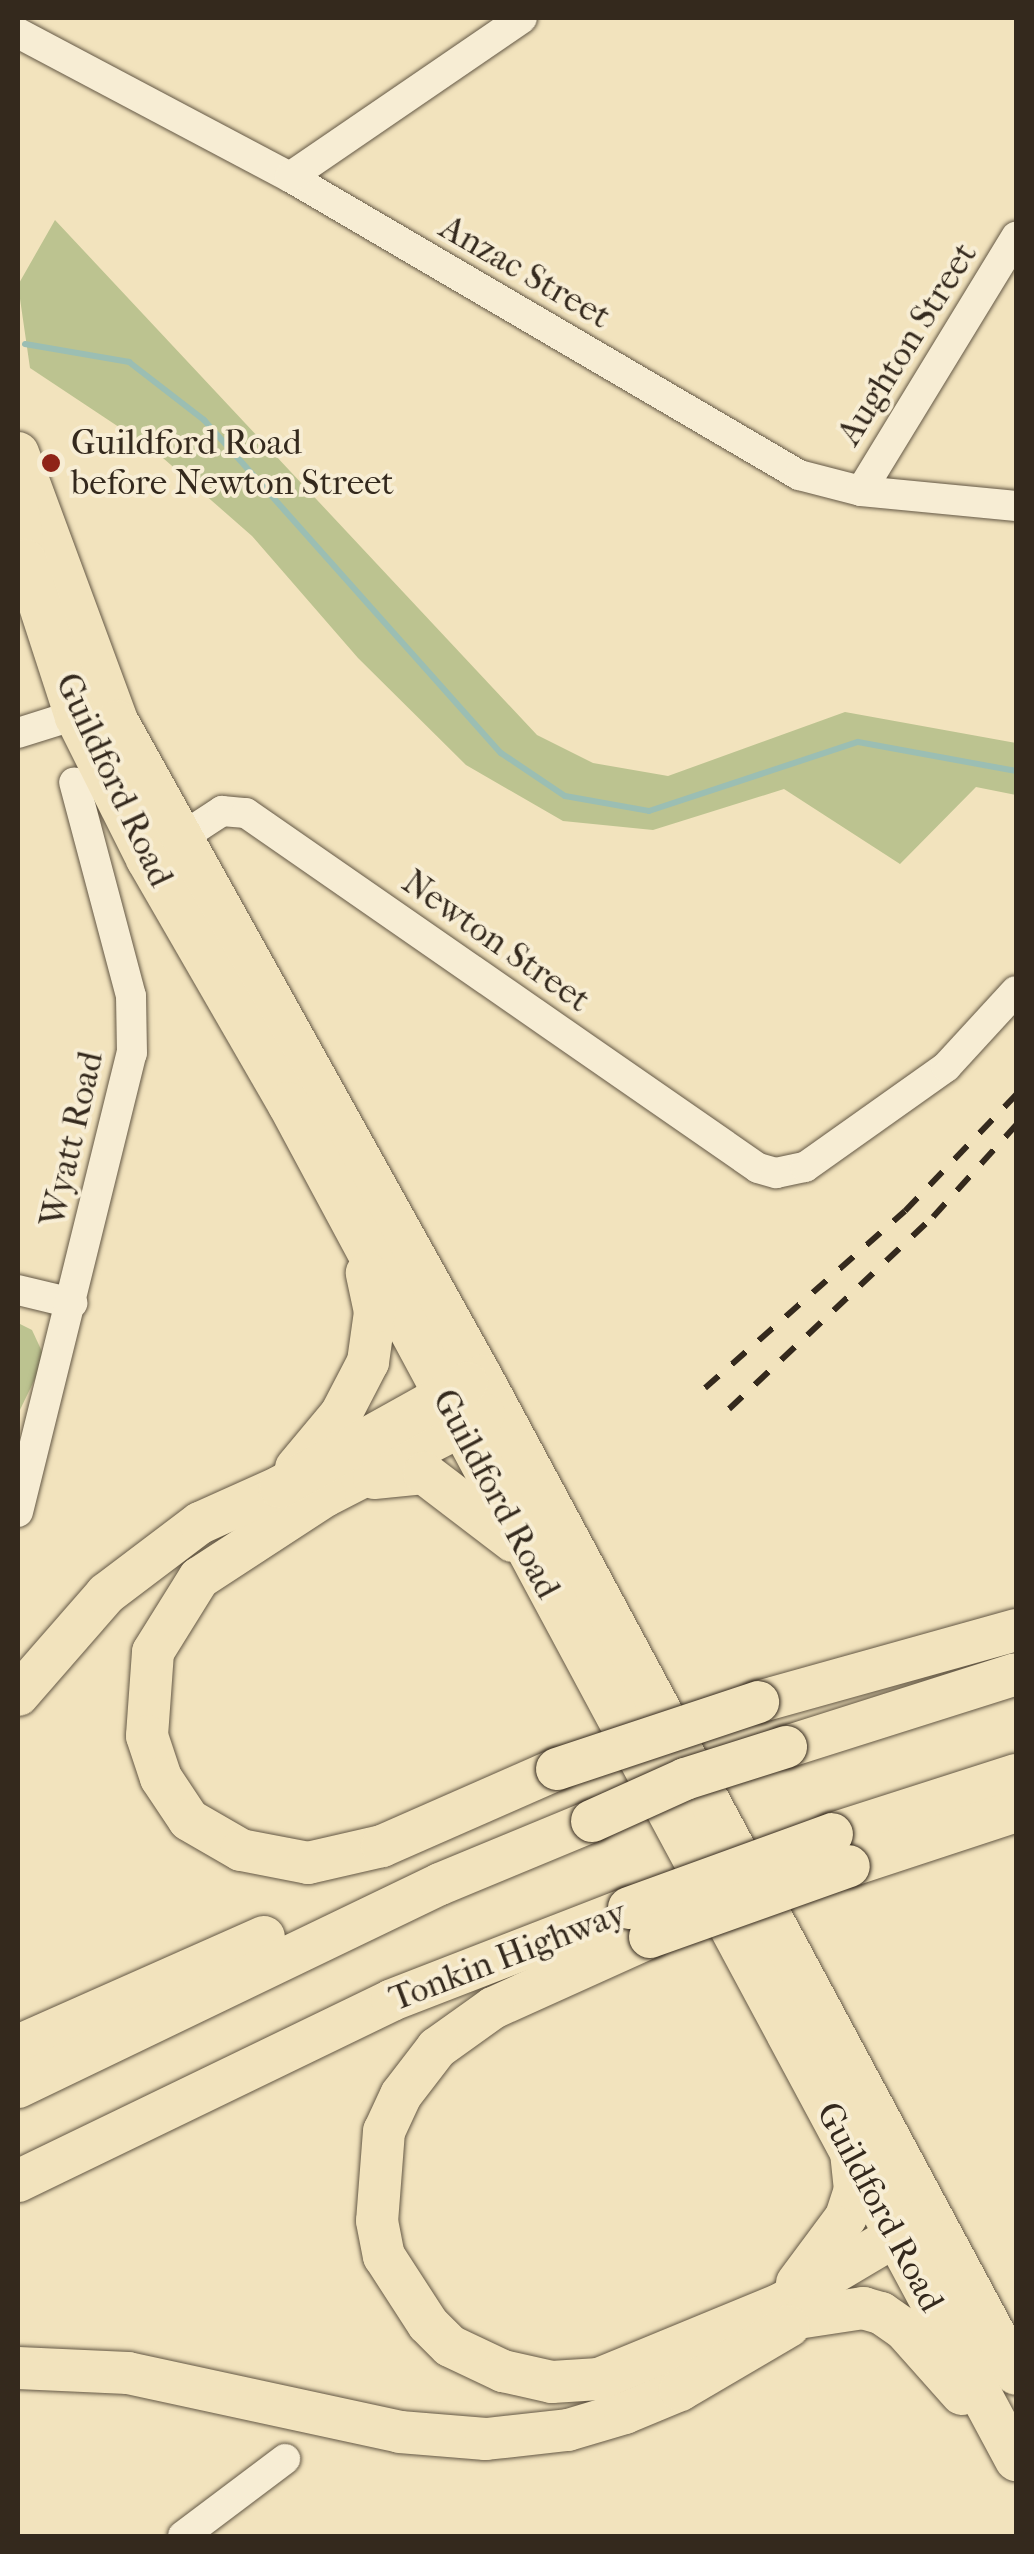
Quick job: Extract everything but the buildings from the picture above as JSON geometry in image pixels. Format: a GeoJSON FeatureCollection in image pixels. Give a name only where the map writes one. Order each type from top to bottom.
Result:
{"type":"FeatureCollection","features":[{"type":"Feature","properties":{"kind":"highway","name":"Guildford Road"},"geometry":{"type":"LineString","coordinates":[[18,453],[93,709],[147,860],[354,1226],[471,1401],[522,1548],[851,2151],[919,2237],[1016,2374]]}},
{"type":"Feature","properties":{"kind":"highway","name":"Guildford Road"},"geometry":{"type":"LineString","coordinates":[[18,511],[26,560],[93,709],[184,836],[471,1401],[919,2237],[1013,2454]]}},
{"type":"Feature","properties":{"kind":"highway"},"geometry":{"type":"LineString","coordinates":[[280,1487],[340,1414],[368,1362],[375,1312],[354,1226]]}},
{"type":"Feature","properties":{"kind":"highway"},"geometry":{"type":"LineString","coordinates":[[471,1401],[356,1482],[260,1535],[200,1578],[164,1627],[147,1678],[144,1717],[152,1756],[172,1799],[210,1836],[241,1850],[308,1863],[382,1846],[557,1769],[758,1702],[933,1675],[1016,1674]]}},
{"type":"Feature","properties":{"kind":"highway"},"geometry":{"type":"LineString","coordinates":[[18,1695],[106,1594],[200,1523],[471,1401]]}},
{"type":"Feature","properties":{"kind":"highway"},"geometry":{"type":"LineString","coordinates":[[356,1482],[424,1473],[522,1548]]}},
{"type":"Feature","properties":{"kind":"highway"},"geometry":{"type":"LineString","coordinates":[[18,2086],[440,1884],[686,1779],[786,1747],[1016,1630]]}},
{"type":"Feature","properties":{"kind":"highway","name":"Tonkin Highway"},"geometry":{"type":"LineString","coordinates":[[18,2181],[392,2000],[640,1922],[957,1809],[1016,1776]]}},
{"type":"Feature","properties":{"kind":"highway"},"geometry":{"type":"LineString","coordinates":[[957,1809],[1016,1811]]}},
{"type":"Feature","properties":{"kind":"highway"},"geometry":{"type":"LineString","coordinates":[[18,2046],[333,1906],[440,1884]]}},
{"type":"Feature","properties":{"kind":"highway"},"geometry":{"type":"LineString","coordinates":[[640,1922],[494,2008],[437,2048],[401,2095],[384,2132],[377,2176],[384,2256],[402,2292],[450,2346],[503,2371],[552,2382],[599,2379],[792,2310],[862,2308],[881,2313],[904,2329],[1013,2454]]}},
{"type":"Feature","properties":{"kind":"highway"},"geometry":{"type":"LineString","coordinates":[[18,2198],[144,2120]]}},
{"type":"Feature","properties":{"kind":"highway"},"geometry":{"type":"LineString","coordinates":[[792,2310],[846,2217],[855,2190],[851,2151]]}},
{"type":"Feature","properties":{"kind":"highway"},"geometry":{"type":"LineString","coordinates":[[18,2368],[128,2374],[400,2432],[486,2439],[568,2430],[625,2414],[680,2390],[792,2310],[919,2237]]}},
{"type":"Feature","properties":{"kind":"street"},"geometry":{"type":"LineString","coordinates":[[290,177],[522,18]]}},
{"type":"Feature","properties":{"kind":"street","name":"Anzac Street"},"geometry":{"type":"LineString","coordinates":[[18,33],[290,177],[799,475],[860,491],[1016,506]]}},
{"type":"Feature","properties":{"kind":"street","name":"Aughton Street"},"geometry":{"type":"LineString","coordinates":[[860,491],[1016,237]]}},
{"type":"Feature","properties":{"kind":"street"},"geometry":{"type":"LineString","coordinates":[[18,733],[93,709]]}},
{"type":"Feature","properties":{"kind":"street","name":"Wyatt Road"},"geometry":{"type":"LineString","coordinates":[[18,1512],[132,1053],[131,996],[74,782]]}},
{"type":"Feature","properties":{"kind":"street","name":"Newton Street"},"geometry":{"type":"LineString","coordinates":[[147,860],[222,812],[246,812],[758,1168],[805,1167],[946,1068],[1016,991]]}},
{"type":"Feature","properties":{"kind":"street"},"geometry":{"type":"LineString","coordinates":[[18,1290],[72,1303]]}},
{"type":"Feature","properties":{"kind":"street"},"geometry":{"type":"LineString","coordinates":[[183,2536],[285,2459]]}},
{"type":"Feature","properties":{"kind":"green space"},"geometry":{"type":"Polygon","coordinates":[[[55,220],[537,735],[593,763],[668,776],[845,712],[1016,743],[1016,795],[976,787],[900,864],[784,789],[653,830],[563,821],[466,765],[358,658],[252,536],[155,451],[30,368],[18,285],[55,220]]]}},
{"type":"Feature","properties":{"kind":"green space"},"geometry":{"type":"Polygon","coordinates":[[[18,1323],[32,1330],[45,1358],[18,1414],[18,1323]]]}},
{"type":"Feature","properties":{"kind":"waterway"},"geometry":{"type":"LineString","coordinates":[[25,344],[129,362],[204,420],[501,753],[565,796],[649,811],[858,742],[1016,771]]}},
{"type":"Feature","properties":{"kind":"railway"},"geometry":{"type":"LineString","coordinates":[[705,1388],[905,1211],[1016,1095]]}},
{"type":"Feature","properties":{"kind":"railway"},"geometry":{"type":"LineString","coordinates":[[729,1409],[933,1217],[1016,1125]]}},
{"type":"Feature","properties":{"kind":"place","name":"Guildford Road before Newton Street"},"geometry":{"type":"Point","coordinates":[51,463]}}]}
